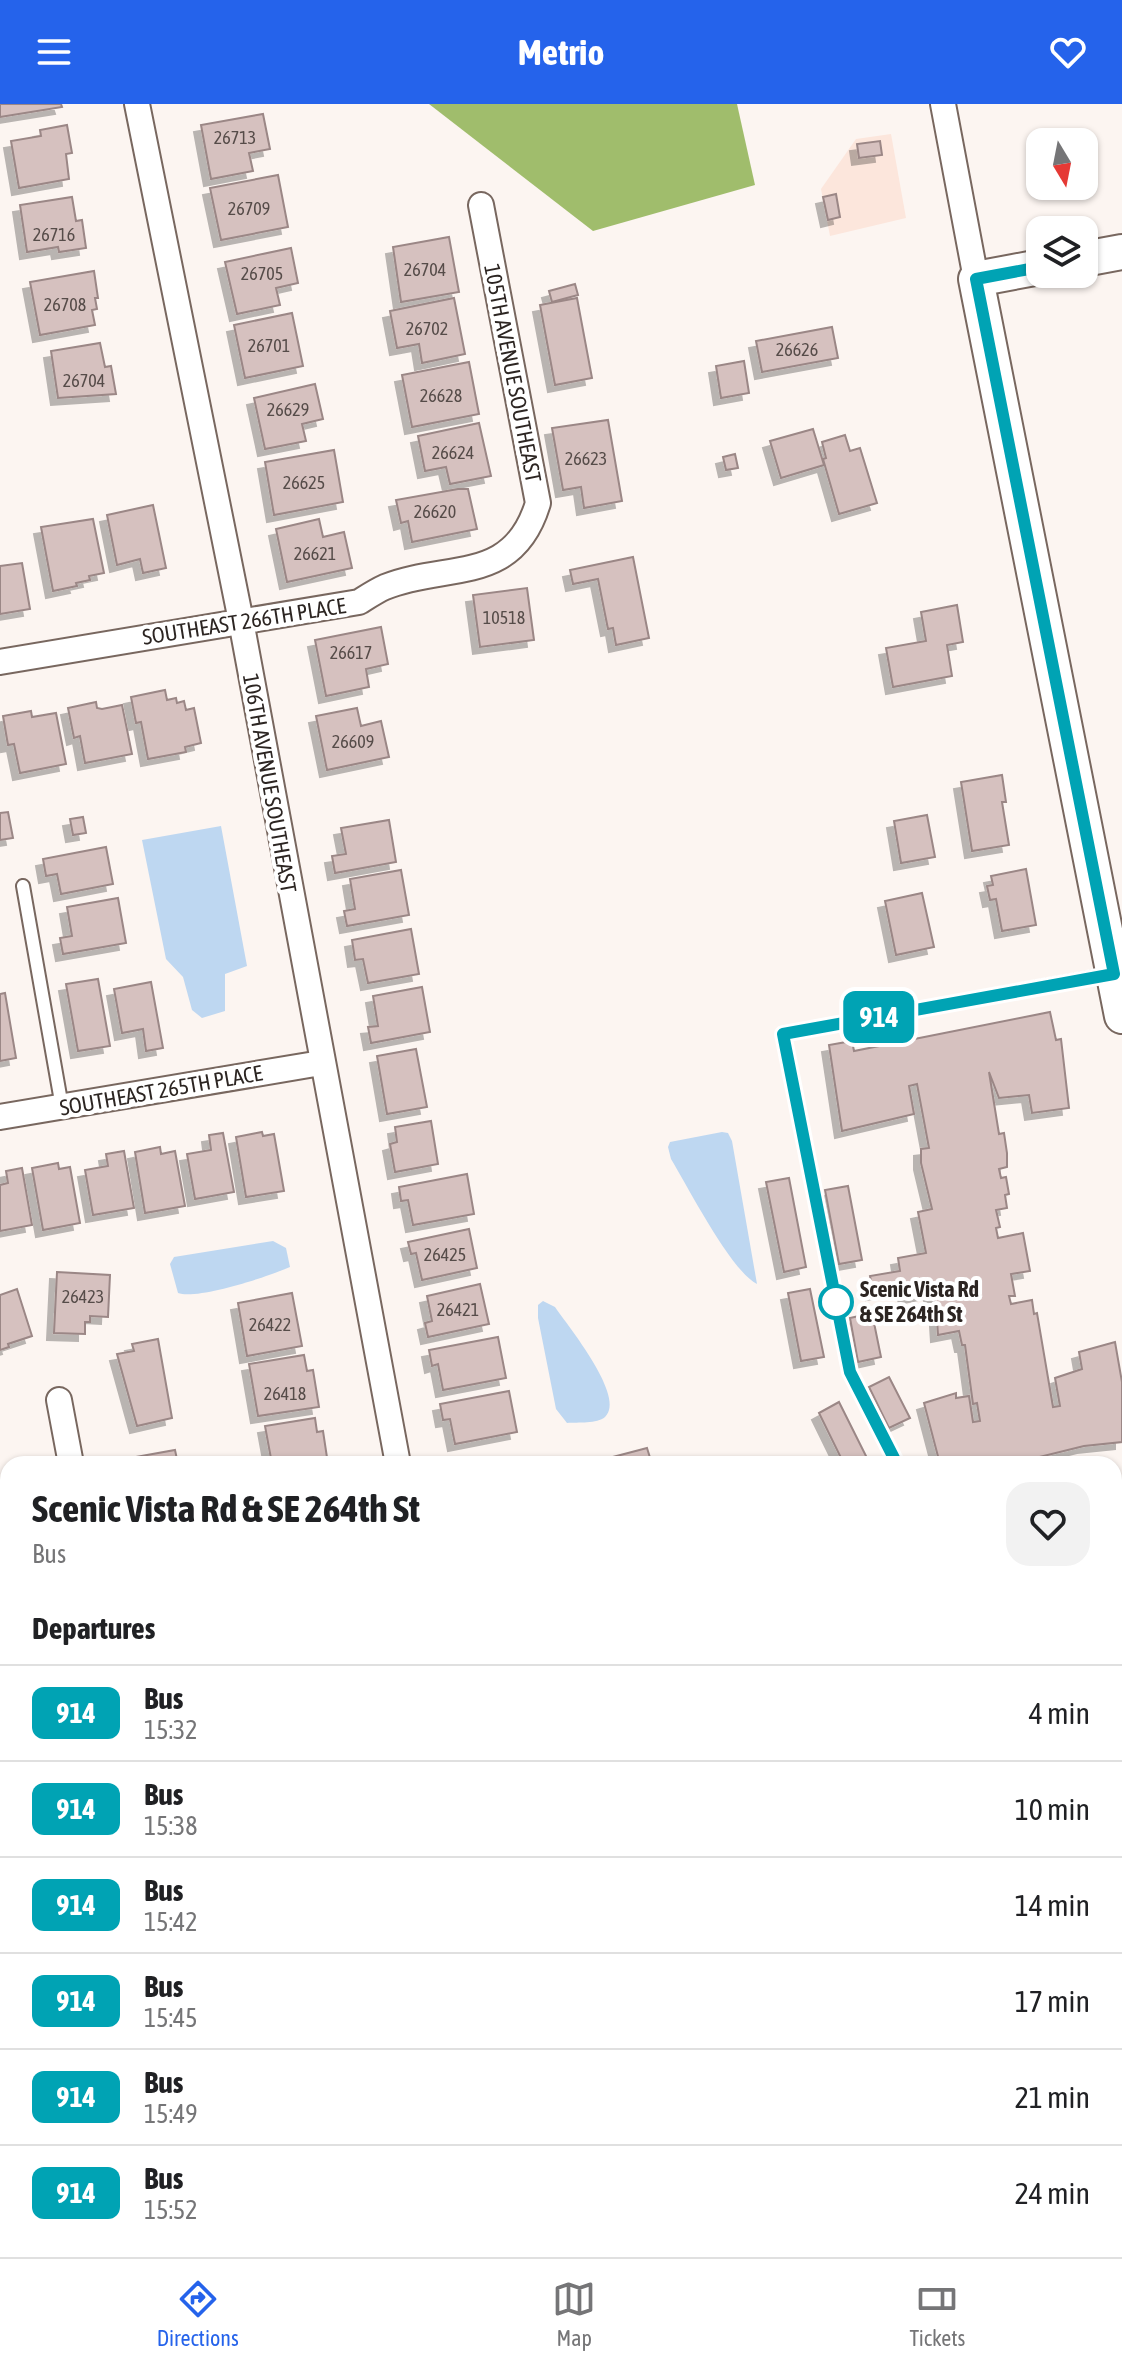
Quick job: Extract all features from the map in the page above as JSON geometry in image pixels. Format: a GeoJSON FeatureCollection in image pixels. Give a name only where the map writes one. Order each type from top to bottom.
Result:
{"type":"FeatureCollection","features":[{"type":"Feature","properties":{"kind":"street","name":"106TH AVENUE SOUTHEAST"},"geometry":{"type":"LineString","coordinates":[[137,104],[241,621],[396,1456]]}},
{"type":"Feature","properties":{"kind":"street"},"geometry":{"type":"LineString","coordinates":[[943,104],[1115,960],[1122,1016]]}},
{"type":"Feature","properties":{"kind":"street","name":"105TH AVENUE SOUTHEAST"},"geometry":{"type":"LineString","coordinates":[[481,205],[538,503],[522,538]]}},
{"type":"Feature","properties":{"kind":"street"},"geometry":{"type":"LineString","coordinates":[[1098,256],[1122,252]]}},
{"type":"Feature","properties":{"kind":"street"},"geometry":{"type":"LineString","coordinates":[[976,279],[1026,270]]}},
{"type":"Feature","properties":{"kind":"street","name":"SOUTHEAST 266TH PLACE"},"geometry":{"type":"LineString","coordinates":[[0,662],[359,602],[386,586],[481,567],[522,538]]}},
{"type":"Feature","properties":{"kind":"street","name":"SOUTHEAST 265TH PLACE"},"geometry":{"type":"LineString","coordinates":[[0,1117],[321,1063]]}},
{"type":"Feature","properties":{"kind":"street"},"geometry":{"type":"LineString","coordinates":[[59,1400],[70,1456]]}},
{"type":"Feature","properties":{"kind":"lane"},"geometry":{"type":"LineString","coordinates":[[23,886],[62,1107]]}},
{"type":"Feature","properties":{"kind":"lane"},"geometry":{"type":"LineString","coordinates":[[893,1456],[850,1372],[783,1034],[1115,960]]}},
{"type":"Feature","properties":{"kind":"shaded area"},"geometry":{"type":"Polygon","coordinates":[[[891,134],[906,218],[830,236],[821,189],[856,139],[891,134]]]}},
{"type":"Feature","properties":{"kind":"green space"},"geometry":{"type":"Polygon","coordinates":[[[429,104],[737,104],[755,185],[593,231],[429,104]]]}},
{"type":"Feature","properties":{"kind":"water"},"geometry":{"type":"Polygon","coordinates":[[[221,826],[247,966],[225,974],[225,1011],[202,1018],[192,1010],[183,977],[166,959],[142,840],[221,826]]]}},
{"type":"Feature","properties":{"kind":"water"},"geometry":{"type":"Polygon","coordinates":[[[728,1133],[732,1141],[757,1284],[723,1246],[671,1159],[668,1147],[670,1142],[728,1133]]]}},
{"type":"Feature","properties":{"kind":"water"},"geometry":{"type":"Polygon","coordinates":[[[273,1241],[286,1248],[290,1267],[217,1290],[178,1293],[170,1264],[174,1257],[273,1241]]]}},
{"type":"Feature","properties":{"kind":"water"},"geometry":{"type":"Polygon","coordinates":[[[543,1301],[555,1307],[602,1379],[610,1408],[602,1419],[567,1423],[556,1409],[538,1318],[538,1305],[543,1301]]]}},
{"type":"Feature","properties":{"kind":"building"},"geometry":{"type":"Polygon","coordinates":[[[0,104],[61,104],[62,107],[0,117],[0,104]]]}},
{"type":"Feature","properties":{"kind":"building"},"geometry":{"type":"Polygon","coordinates":[[[263,114],[270,149],[249,153],[253,171],[211,179],[201,125],[263,114]]]}},
{"type":"Feature","properties":{"kind":"building"},"geometry":{"type":"Polygon","coordinates":[[[67,125],[72,153],[66,154],[69,179],[19,188],[11,141],[41,136],[40,130],[67,125]]]}},
{"type":"Feature","properties":{"kind":"building"},"geometry":{"type":"Polygon","coordinates":[[[880,141],[882,155],[859,158],[857,144],[880,141]]]}},
{"type":"Feature","properties":{"kind":"building"},"geometry":{"type":"Polygon","coordinates":[[[278,175],[288,227],[221,240],[210,188],[278,175]]]}},
{"type":"Feature","properties":{"kind":"building"},"geometry":{"type":"Polygon","coordinates":[[[836,194],[840,217],[828,220],[823,197],[836,194]]]}},
{"type":"Feature","properties":{"kind":"building"},"geometry":{"type":"Polygon","coordinates":[[[72,197],[76,221],[82,220],[86,248],[59,252],[58,247],[27,252],[20,205],[72,197]]]}},
{"type":"Feature","properties":{"kind":"building"},"geometry":{"type":"Polygon","coordinates":[[[449,237],[459,292],[401,302],[393,247],[449,237]]]}},
{"type":"Feature","properties":{"kind":"building"},"geometry":{"type":"Polygon","coordinates":[[[291,248],[298,283],[276,288],[280,305],[237,314],[225,262],[291,248]]]}},
{"type":"Feature","properties":{"kind":"building"},"geometry":{"type":"Polygon","coordinates":[[[94,271],[98,298],[95,298],[97,309],[92,310],[95,325],[40,335],[30,282],[94,271]]]}},
{"type":"Feature","properties":{"kind":"building"},"geometry":{"type":"Polygon","coordinates":[[[575,284],[578,295],[552,302],[549,291],[575,284]]]}},
{"type":"Feature","properties":{"kind":"building"},"geometry":{"type":"Polygon","coordinates":[[[454,298],[465,354],[422,363],[419,344],[397,348],[390,311],[454,298]]]}},
{"type":"Feature","properties":{"kind":"building"},"geometry":{"type":"Polygon","coordinates":[[[577,298],[592,378],[555,385],[540,305],[577,298]]]}},
{"type":"Feature","properties":{"kind":"building"},"geometry":{"type":"Polygon","coordinates":[[[292,313],[303,366],[245,378],[234,325],[292,313]]]}},
{"type":"Feature","properties":{"kind":"building"},"geometry":{"type":"Polygon","coordinates":[[[832,327],[838,358],[762,372],[756,341],[832,327]]]}},
{"type":"Feature","properties":{"kind":"building"},"geometry":{"type":"Polygon","coordinates":[[[100,343],[105,367],[111,366],[116,394],[58,398],[51,351],[100,343]]]}},
{"type":"Feature","properties":{"kind":"building"},"geometry":{"type":"Polygon","coordinates":[[[744,361],[749,393],[721,398],[716,366],[744,361]]]}},
{"type":"Feature","properties":{"kind":"building"},"geometry":{"type":"Polygon","coordinates":[[[469,362],[479,414],[412,427],[402,375],[469,362]]]}},
{"type":"Feature","properties":{"kind":"building"},"geometry":{"type":"Polygon","coordinates":[[[315,384],[323,419],[302,424],[306,441],[265,449],[254,398],[315,384]]]}},
{"type":"Feature","properties":{"kind":"building"},"geometry":{"type":"Polygon","coordinates":[[[608,420],[622,501],[584,508],[581,487],[563,490],[552,428],[608,420]]]}},
{"type":"Feature","properties":{"kind":"building"},"geometry":{"type":"Polygon","coordinates":[[[479,423],[491,476],[450,484],[446,467],[425,471],[418,436],[479,423]]]}},
{"type":"Feature","properties":{"kind":"building"},"geometry":{"type":"Polygon","coordinates":[[[813,429],[824,465],[781,478],[770,441],[813,429]]]}},
{"type":"Feature","properties":{"kind":"building"},"geometry":{"type":"Polygon","coordinates":[[[845,435],[850,451],[860,448],[877,503],[839,514],[823,459],[826,458],[822,442],[845,435]]]}},
{"type":"Feature","properties":{"kind":"building"},"geometry":{"type":"Polygon","coordinates":[[[334,450],[343,502],[274,515],[265,462],[334,450]]]}},
{"type":"Feature","properties":{"kind":"building"},"geometry":{"type":"Polygon","coordinates":[[[735,454],[738,468],[726,470],[723,457],[735,454]]]}},
{"type":"Feature","properties":{"kind":"building"},"geometry":{"type":"Polygon","coordinates":[[[468,489],[477,529],[412,542],[408,521],[401,523],[396,500],[468,489]]]}},
{"type":"Feature","properties":{"kind":"building"},"geometry":{"type":"Polygon","coordinates":[[[153,505],[166,568],[143,573],[140,559],[117,565],[107,515],[153,505]]]}},
{"type":"Feature","properties":{"kind":"building"},"geometry":{"type":"Polygon","coordinates":[[[93,519],[104,573],[89,576],[90,580],[76,583],[77,586],[53,591],[41,527],[93,519]]]}},
{"type":"Feature","properties":{"kind":"building"},"geometry":{"type":"Polygon","coordinates":[[[319,519],[323,537],[344,532],[352,568],[287,582],[276,529],[319,519]]]}},
{"type":"Feature","properties":{"kind":"building"},"geometry":{"type":"Polygon","coordinates":[[[633,557],[649,638],[616,645],[613,628],[608,629],[598,579],[573,584],[570,570],[633,557]]]}},
{"type":"Feature","properties":{"kind":"building"},"geometry":{"type":"Polygon","coordinates":[[[22,563],[30,609],[0,614],[0,566],[22,563]]]}},
{"type":"Feature","properties":{"kind":"building"},"geometry":{"type":"Polygon","coordinates":[[[527,588],[534,640],[480,647],[473,595],[527,588]]]}},
{"type":"Feature","properties":{"kind":"building"},"geometry":{"type":"Polygon","coordinates":[[[957,605],[963,642],[947,645],[952,676],[893,687],[886,648],[926,641],[921,612],[957,605]]]}},
{"type":"Feature","properties":{"kind":"building"},"geometry":{"type":"Polygon","coordinates":[[[381,627],[388,664],[366,669],[369,687],[326,696],[315,640],[381,627]]]}},
{"type":"Feature","properties":{"kind":"building"},"geometry":{"type":"Polygon","coordinates":[[[165,690],[167,700],[176,698],[177,703],[184,701],[186,710],[194,708],[201,743],[185,747],[186,752],[148,759],[141,722],[136,723],[131,697],[165,690]]]}},
{"type":"Feature","properties":{"kind":"building"},"geometry":{"type":"Polygon","coordinates":[[[96,702],[97,708],[102,709],[122,705],[132,754],[85,763],[80,736],[74,738],[68,708],[96,702]]]}},
{"type":"Feature","properties":{"kind":"building"},"geometry":{"type":"Polygon","coordinates":[[[357,708],[361,726],[381,721],[389,757],[327,770],[316,716],[357,708]]]}},
{"type":"Feature","properties":{"kind":"building"},"geometry":{"type":"Polygon","coordinates":[[[31,711],[32,717],[56,713],[66,764],[20,773],[14,744],[8,745],[3,716],[31,711]]]}},
{"type":"Feature","properties":{"kind":"building"},"geometry":{"type":"Polygon","coordinates":[[[1002,775],[1006,802],[1002,802],[1009,845],[972,851],[961,782],[1002,775]]]}},
{"type":"Feature","properties":{"kind":"building"},"geometry":{"type":"Polygon","coordinates":[[[8,812],[13,838],[0,840],[0,813],[8,812]]]}},
{"type":"Feature","properties":{"kind":"building"},"geometry":{"type":"Polygon","coordinates":[[[927,815],[935,857],[901,863],[894,821],[927,815]]]}},
{"type":"Feature","properties":{"kind":"building"},"geometry":{"type":"Polygon","coordinates":[[[83,817],[86,833],[73,835],[70,819],[83,817]]]}},
{"type":"Feature","properties":{"kind":"building"},"geometry":{"type":"Polygon","coordinates":[[[389,820],[396,862],[335,873],[332,856],[346,854],[341,828],[389,820]]]}},
{"type":"Feature","properties":{"kind":"building"},"geometry":{"type":"Polygon","coordinates":[[[106,847],[113,884],[61,894],[57,874],[46,876],[43,859],[106,847]]]}},
{"type":"Feature","properties":{"kind":"building"},"geometry":{"type":"Polygon","coordinates":[[[1026,869],[1036,925],[1002,931],[996,899],[990,900],[987,886],[993,885],[991,876],[1026,869]]]}},
{"type":"Feature","properties":{"kind":"building"},"geometry":{"type":"Polygon","coordinates":[[[401,870],[409,915],[347,926],[344,911],[355,909],[350,879],[401,870]]]}},
{"type":"Feature","properties":{"kind":"building"},"geometry":{"type":"Polygon","coordinates":[[[922,893],[934,947],[896,955],[885,901],[922,893]]]}},
{"type":"Feature","properties":{"kind":"building"},"geometry":{"type":"Polygon","coordinates":[[[118,898],[126,943],[63,954],[60,938],[72,936],[67,907],[118,898]]]}},
{"type":"Feature","properties":{"kind":"building"},"geometry":{"type":"Polygon","coordinates":[[[411,929],[419,974],[368,983],[363,959],[355,960],[352,940],[411,929]]]}},
{"type":"Feature","properties":{"kind":"building"},"geometry":{"type":"Polygon","coordinates":[[[98,979],[110,1046],[78,1051],[66,984],[98,979]]]}},
{"type":"Feature","properties":{"kind":"building"},"geometry":{"type":"Polygon","coordinates":[[[151,982],[163,1048],[146,1051],[143,1029],[122,1033],[114,989],[151,982]]]}},
{"type":"Feature","properties":{"kind":"building"},"geometry":{"type":"Polygon","coordinates":[[[422,987],[430,1032],[371,1043],[368,1027],[378,1026],[373,996],[422,987]]]}},
{"type":"Feature","properties":{"kind":"building"},"geometry":{"type":"Polygon","coordinates":[[[5,993],[16,1058],[0,1061],[0,994],[5,993]]]}},
{"type":"Feature","properties":{"kind":"building"},"geometry":{"type":"Polygon","coordinates":[[[1050,1012],[1056,1040],[1061,1039],[1069,1108],[1032,1113],[1029,1095],[999,1098],[989,1072],[999,1134],[1004,1133],[1007,1153],[1007,1167],[999,1169],[1001,1178],[1006,1177],[1009,1194],[1005,1195],[1007,1208],[996,1210],[1000,1227],[996,1228],[998,1238],[1023,1233],[1030,1271],[1011,1274],[1015,1296],[1009,1296],[1011,1304],[1032,1300],[1034,1314],[1037,1313],[1053,1407],[1060,1406],[1055,1378],[1082,1369],[1079,1352],[1115,1342],[1122,1382],[1122,1442],[1084,1446],[1043,1456],[938,1456],[924,1403],[956,1393],[956,1398],[969,1396],[973,1422],[980,1421],[977,1403],[973,1404],[965,1345],[962,1345],[959,1331],[938,1335],[936,1303],[930,1292],[906,1297],[904,1288],[873,1293],[870,1276],[900,1271],[898,1258],[926,1253],[918,1212],[932,1209],[921,1163],[921,1149],[929,1148],[917,1084],[909,1086],[914,1114],[842,1131],[829,1045],[852,1041],[854,1051],[1050,1012]]]}},
{"type":"Feature","properties":{"kind":"building"},"geometry":{"type":"Polygon","coordinates":[[[416,1049],[427,1107],[387,1114],[377,1056],[416,1049]]]}},
{"type":"Feature","properties":{"kind":"building"},"geometry":{"type":"Polygon","coordinates":[[[431,1121],[438,1164],[395,1172],[390,1144],[397,1142],[395,1127],[431,1121]]]}},
{"type":"Feature","properties":{"kind":"building"},"geometry":{"type":"Polygon","coordinates":[[[262,1132],[263,1136],[274,1134],[284,1191],[246,1197],[236,1137],[262,1132]]]}},
{"type":"Feature","properties":{"kind":"building"},"geometry":{"type":"Polygon","coordinates":[[[223,1133],[234,1192],[195,1199],[187,1154],[211,1150],[209,1135],[223,1133]]]}},
{"type":"Feature","properties":{"kind":"building"},"geometry":{"type":"Polygon","coordinates":[[[160,1147],[161,1154],[175,1151],[185,1206],[145,1213],[135,1152],[160,1147]]]}},
{"type":"Feature","properties":{"kind":"building"},"geometry":{"type":"Polygon","coordinates":[[[124,1151],[134,1208],[93,1215],[85,1170],[108,1166],[106,1154],[124,1151]]]}},
{"type":"Feature","properties":{"kind":"building"},"geometry":{"type":"Polygon","coordinates":[[[58,1163],[59,1169],[70,1167],[80,1223],[43,1230],[32,1168],[58,1163]]]}},
{"type":"Feature","properties":{"kind":"building"},"geometry":{"type":"Polygon","coordinates":[[[22,1168],[32,1225],[0,1231],[0,1185],[8,1183],[6,1171],[22,1168]]]}},
{"type":"Feature","properties":{"kind":"building"},"geometry":{"type":"Polygon","coordinates":[[[467,1174],[474,1214],[413,1225],[408,1200],[401,1201],[399,1187],[467,1174]]]}},
{"type":"Feature","properties":{"kind":"building"},"geometry":{"type":"Polygon","coordinates":[[[789,1178],[806,1267],[784,1272],[766,1182],[789,1178]]]}},
{"type":"Feature","properties":{"kind":"building"},"geometry":{"type":"Polygon","coordinates":[[[848,1186],[862,1260],[839,1264],[825,1190],[848,1186]]]}},
{"type":"Feature","properties":{"kind":"building"},"geometry":{"type":"Polygon","coordinates":[[[469,1229],[477,1268],[422,1280],[416,1253],[411,1254],[408,1242],[469,1229]]]}},
{"type":"Feature","properties":{"kind":"building"},"geometry":{"type":"Polygon","coordinates":[[[57,1272],[110,1275],[108,1317],[90,1316],[90,1322],[85,1322],[85,1334],[54,1333],[57,1272]]]}},
{"type":"Feature","properties":{"kind":"building"},"geometry":{"type":"Polygon","coordinates":[[[480,1284],[489,1324],[428,1337],[425,1323],[432,1321],[427,1296],[480,1284]]]}},
{"type":"Feature","properties":{"kind":"building"},"geometry":{"type":"Polygon","coordinates":[[[17,1289],[32,1336],[0,1350],[0,1295],[17,1289]]]}},
{"type":"Feature","properties":{"kind":"building"},"geometry":{"type":"Polygon","coordinates":[[[810,1289],[824,1357],[801,1361],[788,1293],[810,1289]]]}},
{"type":"Feature","properties":{"kind":"building"},"geometry":{"type":"Polygon","coordinates":[[[292,1293],[302,1346],[247,1356],[238,1303],[292,1293]]]}},
{"type":"Feature","properties":{"kind":"building"},"geometry":{"type":"Polygon","coordinates":[[[872,1313],[881,1357],[858,1362],[850,1318],[872,1313]]]}},
{"type":"Feature","properties":{"kind":"building"},"geometry":{"type":"Polygon","coordinates":[[[498,1337],[506,1378],[443,1390],[438,1364],[432,1366],[429,1350],[498,1337]]]}},
{"type":"Feature","properties":{"kind":"building"},"geometry":{"type":"Polygon","coordinates":[[[158,1339],[172,1418],[137,1426],[117,1354],[134,1351],[132,1344],[158,1339]]]}},
{"type":"Feature","properties":{"kind":"building"},"geometry":{"type":"Polygon","coordinates":[[[304,1355],[307,1371],[313,1370],[319,1407],[258,1416],[249,1364],[304,1355]]]}},
{"type":"Feature","properties":{"kind":"building"},"geometry":{"type":"Polygon","coordinates":[[[889,1377],[910,1418],[889,1428],[869,1387],[889,1377]]]}},
{"type":"Feature","properties":{"kind":"building"},"geometry":{"type":"Polygon","coordinates":[[[509,1391],[517,1432],[455,1444],[450,1419],[443,1420],[440,1404],[509,1391]]]}},
{"type":"Feature","properties":{"kind":"building"},"geometry":{"type":"Polygon","coordinates":[[[839,1402],[866,1456],[840,1456],[819,1413],[839,1402]]]}},
{"type":"Feature","properties":{"kind":"building"},"geometry":{"type":"Polygon","coordinates":[[[315,1418],[317,1432],[323,1431],[327,1456],[271,1456],[265,1426],[315,1418]]]}},
{"type":"Feature","properties":{"kind":"building"},"geometry":{"type":"Polygon","coordinates":[[[647,1448],[650,1456],[617,1456],[647,1448]]]}},
{"type":"Feature","properties":{"kind":"building"},"geometry":{"type":"Polygon","coordinates":[[[175,1450],[176,1456],[141,1456],[175,1450]]]}},
{"type":"Feature","properties":{"kind":"bus line","name":"914"},"geometry":{"type":"LineString","coordinates":[[893,1456],[850,1372],[783,1034],[1114,974],[976,279],[1026,270]]}},
{"type":"Feature","properties":{"kind":"place","name":"Scenic Vista Rd & SE 264th St"},"geometry":{"type":"Point","coordinates":[836,1302]}}]}
